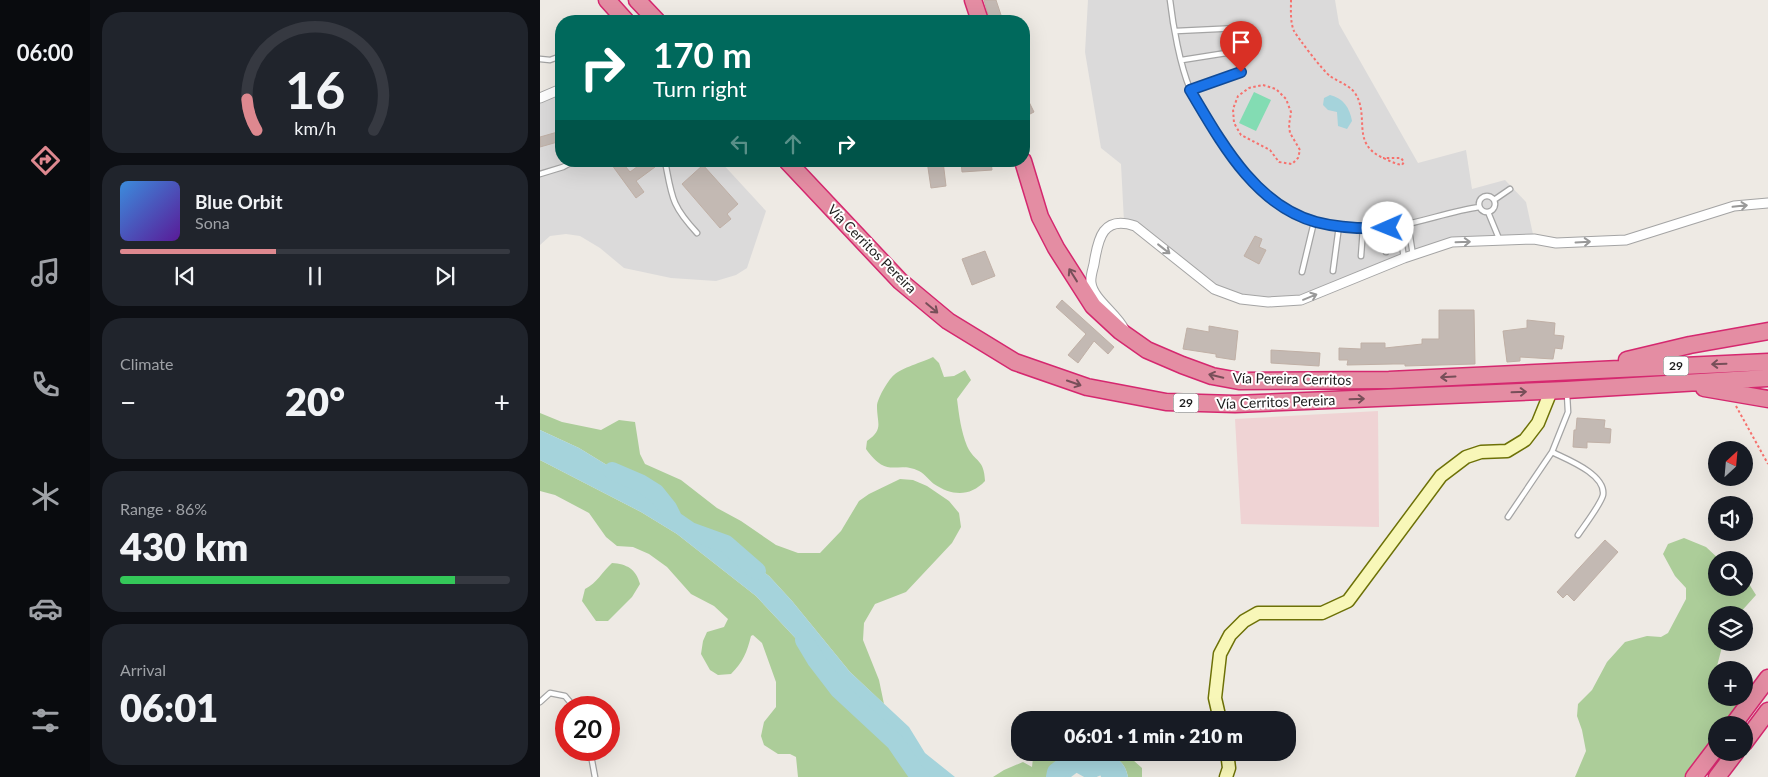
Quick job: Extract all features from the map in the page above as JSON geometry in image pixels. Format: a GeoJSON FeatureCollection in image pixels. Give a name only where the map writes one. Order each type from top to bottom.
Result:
{"type":"FeatureCollection","features":[{"type":"Feature","properties":{"kind":"highway"},"geometry":{"type":"LineString","coordinates":[[607,0],[621,15]]}},
{"type":"Feature","properties":{"kind":"highway"},"geometry":{"type":"LineString","coordinates":[[637,0],[651,15]]}},
{"type":"Feature","properties":{"kind":"highway"},"geometry":{"type":"LineString","coordinates":[[973,0],[978,15]]}},
{"type":"Feature","properties":{"kind":"highway","name":"Vía Cerritos Pereira"},"geometry":{"type":"LineString","coordinates":[[793,167],[900,281],[948,321],[1015,362],[1087,387],[1166,402],[1234,404],[1559,391],[1668,383]]}},
{"type":"Feature","properties":{"kind":"highway","name":"Vía Pereira Cerritos"},"geometry":{"type":"LineString","coordinates":[[1025,167],[1040,216],[1056,248],[1093,306],[1129,338],[1147,350],[1212,376],[1238,381],[1389,380],[1584,370]]}},
{"type":"Feature","properties":{"kind":"highway"},"geometry":{"type":"LineString","coordinates":[[1584,370],[1690,345],[1768,331]]}},
{"type":"Feature","properties":{"kind":"highway"},"geometry":{"type":"LineString","coordinates":[[1662,353],[1768,342]]}},
{"type":"Feature","properties":{"kind":"highway","name":"29"},"geometry":{"type":"LineString","coordinates":[[1584,370],[1768,362]]}},
{"type":"Feature","properties":{"kind":"highway","name":"29"},"geometry":{"type":"LineString","coordinates":[[1668,383],[1768,378]]}},
{"type":"Feature","properties":{"kind":"highway"},"geometry":{"type":"LineString","coordinates":[[1668,383],[1763,398]]}},
{"type":"Feature","properties":{"kind":"highway"},"geometry":{"type":"LineString","coordinates":[[1741,716],[1768,678]]}},
{"type":"Feature","properties":{"kind":"highway"},"geometry":{"type":"LineString","coordinates":[[1753,731],[1768,712]]}},
{"type":"Feature","properties":{"kind":"highway"},"geometry":{"type":"LineString","coordinates":[[1694,777],[1708,759]]}},
{"type":"Feature","properties":{"kind":"highway"},"geometry":{"type":"LineString","coordinates":[[1717,777],[1729,761]]}},
{"type":"Feature","properties":{"kind":"street"},"geometry":{"type":"LineString","coordinates":[[540,98],[555,92]]}},
{"type":"Feature","properties":{"kind":"street"},"geometry":{"type":"LineString","coordinates":[[1129,338],[1119,319],[1099,298],[1091,283],[1097,242],[1101,233],[1111,226],[1124,222],[1135,226],[1214,289],[1241,299],[1268,302],[1301,300],[1408,257],[1452,242],[1534,239],[1556,243],[1626,240],[1734,206],[1768,203]]}},
{"type":"Feature","properties":{"kind":"street"},"geometry":{"type":"LineString","coordinates":[[1218,711],[1215,698],[1220,654],[1230,635],[1244,621],[1258,613],[1322,613],[1348,601],[1441,476],[1466,456],[1481,452],[1507,451],[1526,440],[1559,391]]}},
{"type":"Feature","properties":{"kind":"street"},"geometry":{"type":"LineString","coordinates":[[1226,777],[1229,768],[1228,761]]}},
{"type":"Feature","properties":{"kind":"lane"},"geometry":{"type":"LineString","coordinates":[[1170,0],[1190,90],[1220,140],[1252,180],[1281,206],[1314,222],[1363,229],[1399,226],[1479,207]]}},
{"type":"Feature","properties":{"kind":"lane"},"geometry":{"type":"LineString","coordinates":[[1176,31],[1239,28],[1241,72],[1190,90]]}},
{"type":"Feature","properties":{"kind":"lane"},"geometry":{"type":"LineString","coordinates":[[1182,60],[1239,51]]}},
{"type":"Feature","properties":{"kind":"lane"},"geometry":{"type":"LineString","coordinates":[[540,59],[550,60],[555,58]]}},
{"type":"Feature","properties":{"kind":"lane"},"geometry":{"type":"LineString","coordinates":[[540,174],[564,167]]}},
{"type":"Feature","properties":{"kind":"lane"},"geometry":{"type":"LineString","coordinates":[[666,167],[674,204],[683,218],[697,233]]}},
{"type":"Feature","properties":{"kind":"lane"},"geometry":{"type":"LineString","coordinates":[[1494,200],[1510,189]]}},
{"type":"Feature","properties":{"kind":"lane"},"geometry":{"type":"LineString","coordinates":[[1479,207],[1478,203],[1483,196],[1491,197],[1494,200]]}},
{"type":"Feature","properties":{"kind":"lane"},"geometry":{"type":"LineString","coordinates":[[1479,207],[1481,210],[1488,212],[1494,208],[1494,200]]}},
{"type":"Feature","properties":{"kind":"lane"},"geometry":{"type":"LineString","coordinates":[[1488,212],[1500,241]]}},
{"type":"Feature","properties":{"kind":"lane"},"geometry":{"type":"LineString","coordinates":[[1302,272],[1314,222]]}},
{"type":"Feature","properties":{"kind":"lane"},"geometry":{"type":"LineString","coordinates":[[1408,224],[1408,257]]}},
{"type":"Feature","properties":{"kind":"lane"},"geometry":{"type":"LineString","coordinates":[[1333,271],[1339,226]]}},
{"type":"Feature","properties":{"kind":"lane"},"geometry":{"type":"LineString","coordinates":[[1399,226],[1408,257]]}},
{"type":"Feature","properties":{"kind":"lane"},"geometry":{"type":"LineString","coordinates":[[1386,252],[1388,228]]}},
{"type":"Feature","properties":{"kind":"lane"},"geometry":{"type":"LineString","coordinates":[[1361,256],[1363,229]]}},
{"type":"Feature","properties":{"kind":"lane"},"geometry":{"type":"LineString","coordinates":[[1508,516],[1552,452],[1568,412],[1559,391]]}},
{"type":"Feature","properties":{"kind":"lane"},"geometry":{"type":"LineString","coordinates":[[1552,452],[1590,472],[1602,485],[1603,496],[1578,534]]}},
{"type":"Feature","properties":{"kind":"lane"},"geometry":{"type":"LineString","coordinates":[[540,702],[550,693],[565,696]]}},
{"type":"Feature","properties":{"kind":"lane"},"geometry":{"type":"LineString","coordinates":[[592,761],[595,777]]}},
{"type":"Feature","properties":{"kind":"path"},"geometry":{"type":"LineString","coordinates":[[1291,0],[1294,30],[1329,76],[1353,91],[1361,109],[1363,140],[1372,151],[1383,158],[1402,165],[1404,162],[1401,158],[1383,158]]}},
{"type":"Feature","properties":{"kind":"path"},"geometry":{"type":"LineString","coordinates":[[1263,85],[1270,86],[1282,94],[1291,112],[1289,125],[1293,139],[1299,145],[1300,154],[1295,161],[1287,164],[1279,162],[1266,147],[1246,139],[1236,129],[1232,116],[1238,96],[1249,88],[1263,85]]}},
{"type":"Feature","properties":{"kind":"path"},"geometry":{"type":"LineString","coordinates":[[1730,392],[1768,464]]}},
{"type":"Feature","properties":{"kind":"shaded area"},"geometry":{"type":"Polygon","coordinates":[[[1088,0],[1335,0],[1339,24],[1418,163],[1466,150],[1472,189],[1505,180],[1526,202],[1534,239],[1452,242],[1301,300],[1268,302],[1214,289],[1124,222],[1121,164],[1101,148],[1085,52],[1088,0]]]}},
{"type":"Feature","properties":{"kind":"shaded area"},"geometry":{"type":"Polygon","coordinates":[[[555,92],[555,167],[726,167],[766,211],[747,268],[736,275],[716,281],[671,278],[624,268],[600,248],[580,236],[566,234],[550,236],[540,245],[540,98],[555,92]]]}},
{"type":"Feature","properties":{"kind":"shaded area"},"geometry":{"type":"Polygon","coordinates":[[[1378,411],[1379,527],[1241,524],[1235,419],[1378,411]]]}},
{"type":"Feature","properties":{"kind":"green space"},"geometry":{"type":"Polygon","coordinates":[[[1254,92],[1271,100],[1256,131],[1239,123],[1254,92]]]}},
{"type":"Feature","properties":{"kind":"green space"},"geometry":{"type":"Polygon","coordinates":[[[933,357],[939,363],[944,377],[954,376],[965,370],[971,380],[957,399],[967,446],[981,464],[985,481],[967,492],[954,493],[947,491],[934,484],[921,472],[911,468],[886,467],[880,464],[866,449],[867,441],[878,429],[877,403],[889,381],[902,370],[933,357]]]}},
{"type":"Feature","properties":{"kind":"green space"},"geometry":{"type":"Polygon","coordinates":[[[540,413],[562,422],[601,430],[619,420],[635,422],[640,454],[645,464],[681,480],[717,508],[741,521],[776,545],[798,553],[820,553],[841,531],[859,501],[900,479],[913,480],[927,486],[949,501],[959,513],[961,527],[952,543],[906,592],[875,604],[864,623],[863,640],[879,680],[884,704],[850,672],[769,576],[741,555],[668,508],[633,481],[579,448],[540,430],[540,413]]]}},
{"type":"Feature","properties":{"kind":"green space"},"geometry":{"type":"Polygon","coordinates":[[[540,460],[641,512],[677,534],[756,596],[848,694],[873,713],[921,777],[798,777],[796,757],[790,754],[778,754],[764,745],[761,736],[764,722],[776,707],[776,682],[762,643],[753,635],[751,636],[744,656],[731,674],[718,675],[710,670],[701,654],[703,641],[707,632],[724,627],[728,619],[714,606],[691,594],[667,567],[649,554],[633,547],[617,546],[606,537],[589,513],[555,495],[540,491],[540,460]]]}},
{"type":"Feature","properties":{"kind":"green space"},"geometry":{"type":"Polygon","coordinates":[[[1684,538],[1706,547],[1710,551],[1708,551],[1708,596],[1753,596],[1753,590],[1756,595],[1746,606],[1708,606],[1708,651],[1721,651],[1718,661],[1708,661],[1708,706],[1738,706],[1744,711],[1740,716],[1708,716],[1708,759],[1694,777],[1575,777],[1586,751],[1577,716],[1578,704],[1592,690],[1607,662],[1625,642],[1647,636],[1661,637],[1668,633],[1686,599],[1686,588],[1675,576],[1663,554],[1668,544],[1684,538]]]}},
{"type":"Feature","properties":{"kind":"green space"},"geometry":{"type":"Polygon","coordinates":[[[612,563],[630,568],[640,584],[632,597],[608,621],[596,621],[582,601],[585,589],[596,581],[612,563]]]}},
{"type":"Feature","properties":{"kind":"green space"},"geometry":{"type":"Polygon","coordinates":[[[1033,761],[1065,761],[1058,777],[993,777],[1023,762],[1032,767],[1033,761]]]}},
{"type":"Feature","properties":{"kind":"green space"},"geometry":{"type":"Polygon","coordinates":[[[1119,761],[1134,761],[1142,768],[1142,777],[1128,777],[1125,768],[1119,761]]]}},
{"type":"Feature","properties":{"kind":"water"},"geometry":{"type":"Polygon","coordinates":[[[1330,95],[1342,101],[1350,112],[1352,121],[1347,129],[1338,126],[1337,112],[1328,110],[1323,105],[1324,98],[1330,95]]]}},
{"type":"Feature","properties":{"kind":"water"},"geometry":{"type":"Polygon","coordinates":[[[540,430],[579,448],[633,481],[668,508],[741,555],[769,576],[850,672],[909,727],[925,753],[955,777],[921,777],[873,713],[848,694],[756,596],[677,534],[641,512],[540,460],[540,430]]]}},
{"type":"Feature","properties":{"kind":"water"},"geometry":{"type":"Polygon","coordinates":[[[1065,761],[1120,761],[1128,777],[1101,777],[1100,773],[1090,770],[1079,771],[1071,777],[1058,777],[1065,761]]]}},
{"type":"Feature","properties":{"kind":"building"},"geometry":{"type":"Polygon","coordinates":[[[984,0],[996,0],[1001,15],[988,15],[984,0]]]}},
{"type":"Feature","properties":{"kind":"building"},"geometry":{"type":"Polygon","coordinates":[[[1030,104],[1034,112],[1030,114],[1030,104]]]}},
{"type":"Feature","properties":{"kind":"building"},"geometry":{"type":"Polygon","coordinates":[[[555,133],[555,143],[540,147],[540,137],[555,133]]]}},
{"type":"Feature","properties":{"kind":"building"},"geometry":{"type":"Polygon","coordinates":[[[613,167],[626,167],[630,172],[637,167],[655,167],[636,181],[644,192],[636,198],[613,167]]]}},
{"type":"Feature","properties":{"kind":"building"},"geometry":{"type":"Polygon","coordinates":[[[701,167],[705,167],[738,204],[727,214],[731,219],[720,228],[682,184],[701,167]]]}},
{"type":"Feature","properties":{"kind":"building"},"geometry":{"type":"Polygon","coordinates":[[[928,167],[944,167],[946,186],[931,188],[928,167]]]}},
{"type":"Feature","properties":{"kind":"building"},"geometry":{"type":"Polygon","coordinates":[[[962,167],[992,167],[992,170],[962,172],[962,167]]]}},
{"type":"Feature","properties":{"kind":"building"},"geometry":{"type":"Polygon","coordinates":[[[1255,236],[1262,239],[1259,247],[1266,250],[1259,264],[1244,256],[1255,236]]]}},
{"type":"Feature","properties":{"kind":"building"},"geometry":{"type":"Polygon","coordinates":[[[985,251],[995,276],[972,285],[962,259],[985,251]]]}},
{"type":"Feature","properties":{"kind":"building"},"geometry":{"type":"Polygon","coordinates":[[[1062,300],[1114,347],[1108,354],[1094,341],[1078,363],[1068,355],[1086,334],[1056,307],[1062,300]]]}},
{"type":"Feature","properties":{"kind":"building"},"geometry":{"type":"Polygon","coordinates":[[[1439,310],[1474,310],[1475,364],[1347,365],[1348,360],[1339,360],[1339,348],[1361,349],[1361,343],[1385,343],[1385,348],[1422,344],[1422,339],[1439,339],[1439,310]]]}},
{"type":"Feature","properties":{"kind":"building"},"geometry":{"type":"Polygon","coordinates":[[[1527,320],[1555,323],[1554,335],[1564,336],[1562,349],[1555,348],[1553,359],[1520,357],[1520,361],[1507,362],[1503,331],[1527,328],[1527,320]]]}},
{"type":"Feature","properties":{"kind":"building"},"geometry":{"type":"Polygon","coordinates":[[[1209,326],[1238,331],[1235,360],[1216,357],[1216,354],[1183,349],[1187,328],[1209,332],[1209,326]]]}},
{"type":"Feature","properties":{"kind":"building"},"geometry":{"type":"Polygon","coordinates":[[[1271,350],[1320,353],[1319,366],[1271,363],[1271,350]]]}},
{"type":"Feature","properties":{"kind":"building"},"geometry":{"type":"Polygon","coordinates":[[[1577,418],[1605,420],[1604,428],[1611,429],[1610,443],[1587,442],[1587,448],[1573,447],[1577,418]]]}},
{"type":"Feature","properties":{"kind":"building"},"geometry":{"type":"Polygon","coordinates":[[[1605,540],[1618,552],[1574,601],[1567,594],[1563,598],[1557,592],[1605,540]]]}},
{"type":"Feature","properties":{"kind":"waterway"},"geometry":{"type":"LineString","coordinates":[[612,471],[640,483],[656,493],[668,508],[674,520],[690,531],[726,544],[757,571]]}},
{"type":"Feature","properties":{"kind":"waterway"},"geometry":{"type":"LineString","coordinates":[[804,640],[816,660],[839,690],[895,742],[921,777]]}},
{"type":"Feature","properties":{"kind":"waterway"},"geometry":{"type":"LineString","coordinates":[[1055,777],[1056,772],[1072,760],[1090,770],[1102,765],[1117,777]]}},
{"type":"Feature","properties":{"kind":"route"},"geometry":{"type":"LineString","coordinates":[[1241,72],[1190,90],[1220,140],[1252,180],[1281,206],[1314,222],[1363,229],[1388,228]]}}]}
